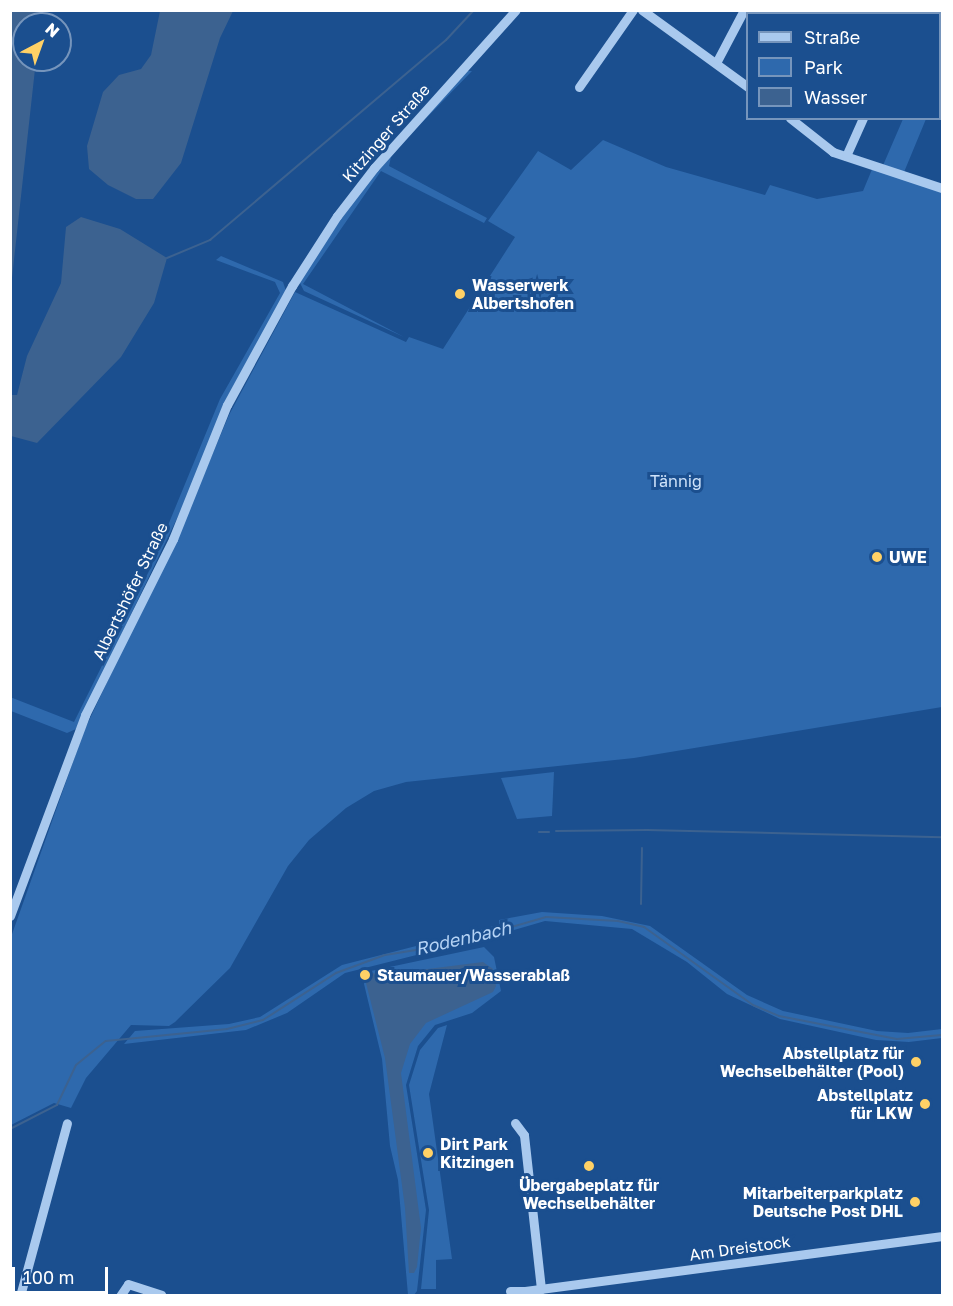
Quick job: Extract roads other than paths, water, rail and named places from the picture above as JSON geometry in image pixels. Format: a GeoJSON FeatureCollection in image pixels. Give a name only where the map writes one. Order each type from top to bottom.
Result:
{"type":"FeatureCollection","features":[{"type":"Feature","properties":{"kind":"street","name":"Kitzinger Straße"},"geometry":{"type":"LineString","coordinates":[[292,286],[337,216],[374,168],[516,10]]}},
{"type":"Feature","properties":{"kind":"street"},"geometry":{"type":"LineString","coordinates":[[579,87],[633,10]]}},
{"type":"Feature","properties":{"kind":"street"},"geometry":{"type":"LineString","coordinates":[[642,10],[746,86]]}},
{"type":"Feature","properties":{"kind":"street"},"geometry":{"type":"LineString","coordinates":[[716,63],[744,10]]}},
{"type":"Feature","properties":{"kind":"street"},"geometry":{"type":"LineString","coordinates":[[792,120],[809,136],[846,156],[942,188]]}},
{"type":"Feature","properties":{"kind":"street"},"geometry":{"type":"LineString","coordinates":[[846,156],[861,120]]}},
{"type":"Feature","properties":{"kind":"street","name":"Albertshöfer Straße"},"geometry":{"type":"LineString","coordinates":[[10,916],[85,715],[173,538],[227,405],[292,286]]}},
{"type":"Feature","properties":{"kind":"street"},"geometry":{"type":"LineString","coordinates":[[20,1296],[66,1123]]}},
{"type":"Feature","properties":{"kind":"street"},"geometry":{"type":"LineString","coordinates":[[515,1123],[524,1135],[541,1289]]}},
{"type":"Feature","properties":{"kind":"street","name":"Am Dreistock"},"geometry":{"type":"LineString","coordinates":[[510,1291],[524,1293],[942,1236]]}},
{"type":"Feature","properties":{"kind":"street"},"geometry":{"type":"LineString","coordinates":[[120,1296],[128,1284],[161,1295]]}},
{"type":"Feature","properties":{"kind":"water"},"geometry":{"type":"Polygon","coordinates":[[[11,10],[42,11],[12,12],[12,72],[35,72],[11,287],[11,10]]]}},
{"type":"Feature","properties":{"kind":"water"},"geometry":{"type":"Polygon","coordinates":[[[160,11],[233,11],[220,38],[181,163],[153,199],[136,199],[108,185],[89,169],[87,146],[103,92],[119,75],[141,69],[151,55],[160,11]]]}},
{"type":"Feature","properties":{"kind":"water"},"geometry":{"type":"Polygon","coordinates":[[[81,217],[120,229],[167,258],[154,303],[121,357],[37,443],[11,436],[11,395],[17,395],[27,356],[61,283],[66,227],[81,217]]]}},
{"type":"Feature","properties":{"kind":"water"},"geometry":{"type":"Polygon","coordinates":[[[483,962],[493,969],[496,986],[493,992],[426,1023],[410,1044],[401,1073],[421,1228],[417,1267],[414,1273],[409,1273],[405,1208],[385,1058],[365,979],[367,973],[388,974],[483,962]]]}},
{"type":"Feature","properties":{"kind":"waterway"},"geometry":{"type":"LineString","coordinates":[[167,258],[210,240],[446,40],[474,10]]}},
{"type":"Feature","properties":{"kind":"waterway"},"geometry":{"type":"LineString","coordinates":[[556,831],[647,830],[942,837]]}},
{"type":"Feature","properties":{"kind":"waterway"},"geometry":{"type":"LineString","coordinates":[[539,832],[549,832]]}},
{"type":"Feature","properties":{"kind":"waterway"},"geometry":{"type":"LineString","coordinates":[[641,904],[642,848]]}},
{"type":"Feature","properties":{"kind":"waterway","name":"Rodenbach"},"geometry":{"type":"LineString","coordinates":[[10,1129],[57,1105],[76,1065],[106,1041],[227,1029],[263,1020],[336,973],[385,955],[453,944],[546,917],[618,921],[644,927],[753,1005],[779,1016],[897,1039],[942,1035]]}},
{"type":"Feature","properties":{"kind":"place","name":"Wasserwerk Albertshofen"},"geometry":{"type":"Point","coordinates":[460,294]}},
{"type":"Feature","properties":{"kind":"place","name":"UWE"},"geometry":{"type":"Point","coordinates":[877,557]}},
{"type":"Feature","properties":{"kind":"place","name":"Staumauer/Wasserablaß"},"geometry":{"type":"Point","coordinates":[365,975]}},
{"type":"Feature","properties":{"kind":"place","name":"Abstellplatz für Wechselbehälter (Pool)"},"geometry":{"type":"Point","coordinates":[916,1062]}},
{"type":"Feature","properties":{"kind":"place","name":"Abstellplatz für LKW"},"geometry":{"type":"Point","coordinates":[925,1104]}},
{"type":"Feature","properties":{"kind":"place","name":"Dirt Park Kitzingen"},"geometry":{"type":"Point","coordinates":[428,1153]}},
{"type":"Feature","properties":{"kind":"place","name":"Übergabeplatz für Wechselbehälter"},"geometry":{"type":"Point","coordinates":[589,1166]}},
{"type":"Feature","properties":{"kind":"place","name":"Mitarbeiterparkplatz Deutsche Post DHL"},"geometry":{"type":"Point","coordinates":[915,1202]}},
{"type":"Feature","properties":{"kind":"park label","name":"Tännig"},"geometry":{"type":"Point","coordinates":[676,481]}}]}
